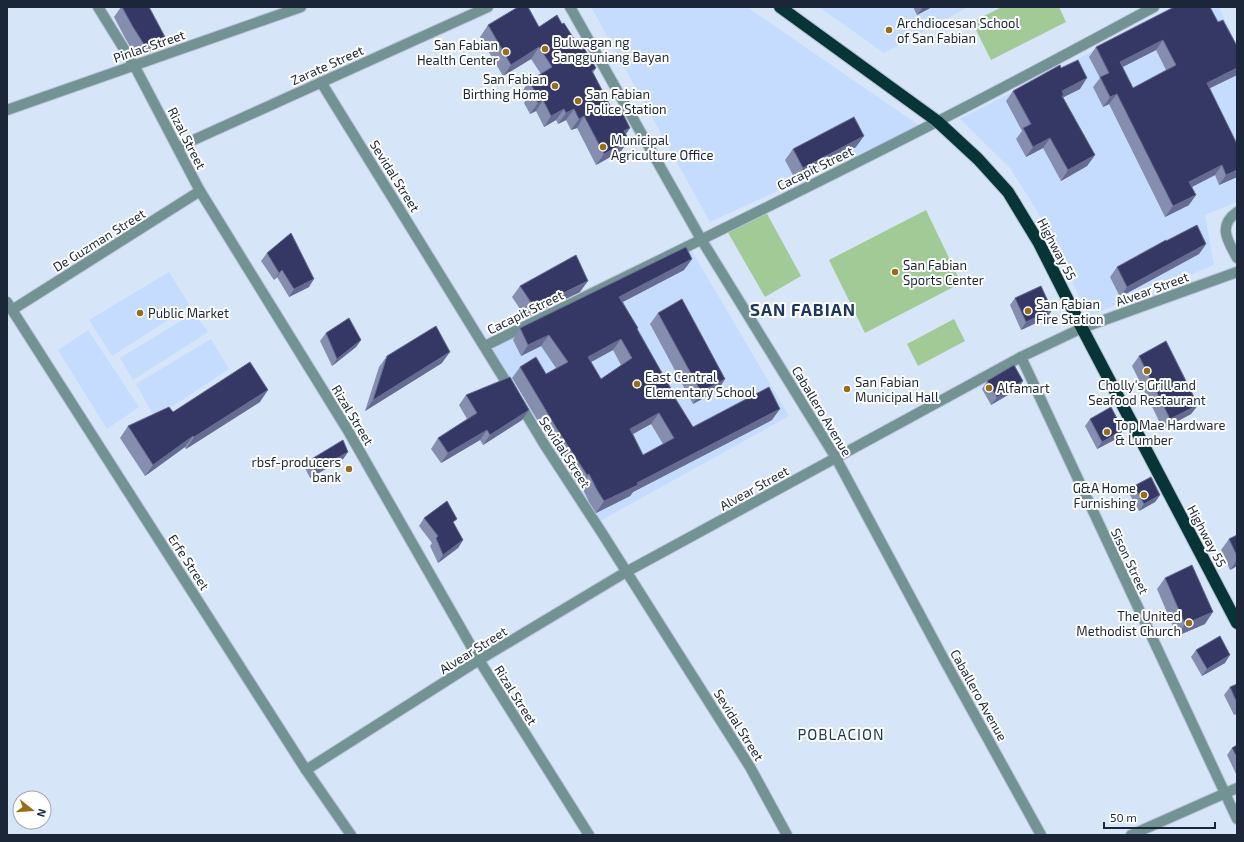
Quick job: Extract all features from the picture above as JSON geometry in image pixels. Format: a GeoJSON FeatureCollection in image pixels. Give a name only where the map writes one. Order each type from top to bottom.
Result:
{"type":"FeatureCollection","features":[{"type":"Feature","properties":{"kind":"highway","name":"Highway 55"},"geometry":{"type":"LineString","coordinates":[[780,7],[937,121],[978,159],[1008,192],[1033,233],[1237,623]]}},
{"type":"Feature","properties":{"kind":"street","name":"Rizal Street"},"geometry":{"type":"LineString","coordinates":[[98,7],[134,65],[200,191],[347,429],[479,660],[589,835]]}},
{"type":"Feature","properties":{"kind":"street","name":"Pinlac Street"},"geometry":{"type":"LineString","coordinates":[[7,110],[301,7]]}},
{"type":"Feature","properties":{"kind":"street","name":"Zarate Street"},"geometry":{"type":"LineString","coordinates":[[178,148],[488,7]]}},
{"type":"Feature","properties":{"kind":"street","name":"Caballero Avenue"},"geometry":{"type":"LineString","coordinates":[[570,7],[701,239],[836,458],[947,665],[1041,835]]}},
{"type":"Feature","properties":{"kind":"street","name":"Cacapit Street"},"geometry":{"type":"LineString","coordinates":[[485,346],[817,182],[1004,87],[1154,7]]}},
{"type":"Feature","properties":{"kind":"street","name":"Sevidal Street"},"geometry":{"type":"LineString","coordinates":[[321,82],[544,444],[750,767],[787,835]]}},
{"type":"Feature","properties":{"kind":"street","name":"De Guzman Street"},"geometry":{"type":"LineString","coordinates":[[10,306],[200,191]]}},
{"type":"Feature","properties":{"kind":"street"},"geometry":{"type":"LineString","coordinates":[[1237,212],[1231,216],[1226,225],[1226,235],[1237,258]]}},
{"type":"Feature","properties":{"kind":"street","name":"Alvear Street"},"geometry":{"type":"LineString","coordinates":[[306,770],[479,660],[626,572],[1021,357],[1082,328],[1237,272]]}},
{"type":"Feature","properties":{"kind":"street","name":"Erfe Street"},"geometry":{"type":"LineString","coordinates":[[10,306],[306,770],[351,835]]}},
{"type":"Feature","properties":{"kind":"street","name":"Sison Street"},"geometry":{"type":"LineString","coordinates":[[1021,357],[1237,819]]}},
{"type":"Feature","properties":{"kind":"street"},"geometry":{"type":"LineString","coordinates":[[1132,835],[1237,788]]}},
{"type":"Feature","properties":{"kind":"shaded area"},"geometry":{"type":"Polygon","coordinates":[[[591,7],[747,7],[920,126],[710,222],[591,7]]]}},
{"type":"Feature","properties":{"kind":"shaded area","name":"Archdiocesan School of San Fabian"},"geometry":{"type":"Polygon","coordinates":[[[819,7],[968,7],[884,53],[819,7]]]}},
{"type":"Feature","properties":{"kind":"shaded area"},"geometry":{"type":"Polygon","coordinates":[[[1179,7],[1219,7],[1237,48],[1237,202],[1205,215],[1214,265],[1089,316],[1037,211],[1010,168],[960,119],[1179,7]]]}},
{"type":"Feature","properties":{"kind":"shaded area","name":"East Central Elementary School"},"geometry":{"type":"Polygon","coordinates":[[[689,246],[789,416],[593,525],[484,351],[689,246]]]}},
{"type":"Feature","properties":{"kind":"shaded area","name":"Public Market"},"geometry":{"type":"Polygon","coordinates":[[[169,272],[190,306],[112,356],[89,320],[169,272]]]}},
{"type":"Feature","properties":{"kind":"shaded area","name":"Public Market"},"geometry":{"type":"Polygon","coordinates":[[[194,313],[208,332],[133,380],[120,358],[194,313]]]}},
{"type":"Feature","properties":{"kind":"shaded area"},"geometry":{"type":"Polygon","coordinates":[[[88,330],[139,407],[107,429],[58,350],[88,330]]]}},
{"type":"Feature","properties":{"kind":"shaded area","name":"Public Market"},"geometry":{"type":"Polygon","coordinates":[[[211,339],[229,369],[155,418],[136,384],[211,339]]]}},
{"type":"Feature","properties":{"kind":"green space"},"geometry":{"type":"Polygon","coordinates":[[[1002,7],[1059,7],[1066,22],[991,60],[972,22],[1002,7]]]}},
{"type":"Feature","properties":{"kind":"green space"},"geometry":{"type":"Polygon","coordinates":[[[765,210],[801,276],[765,297],[727,231],[765,210]]]}},
{"type":"Feature","properties":{"kind":"green space","name":"San Fabian Sports Center"},"geometry":{"type":"Polygon","coordinates":[[[926,210],[961,283],[865,333],[829,260],[926,210]]]}},
{"type":"Feature","properties":{"kind":"green space"},"geometry":{"type":"Polygon","coordinates":[[[954,319],[965,341],[918,366],[907,344],[954,319]]]}},
{"type":"Feature","properties":{"kind":"building"},"geometry":{"type":"Polygon","coordinates":[[[122,7],[149,7],[165,37],[145,46],[122,7]]]}},
{"type":"Feature","properties":{"kind":"building"},"geometry":{"type":"Polygon","coordinates":[[[518,7],[528,7],[539,27],[557,15],[562,24],[564,23],[581,50],[584,48],[596,68],[592,71],[615,115],[622,112],[630,128],[624,131],[629,140],[604,154],[584,116],[579,119],[574,109],[566,113],[564,109],[551,116],[543,100],[538,103],[532,91],[534,90],[529,81],[552,67],[539,47],[511,65],[488,25],[518,7]]]}},
{"type":"Feature","properties":{"kind":"building"},"geometry":{"type":"Polygon","coordinates":[[[1174,7],[1210,7],[1218,22],[1223,20],[1237,46],[1237,68],[1207,83],[1237,144],[1237,170],[1226,175],[1222,165],[1189,182],[1196,195],[1173,206],[1117,94],[1110,97],[1100,77],[1109,73],[1096,47],[1174,7]],[[1163,40],[1120,62],[1133,88],[1176,65],[1163,40]]]}},
{"type":"Feature","properties":{"kind":"building"},"geometry":{"type":"Polygon","coordinates":[[[1078,60],[1087,78],[1062,91],[1064,95],[1062,96],[1095,155],[1068,170],[1050,138],[1033,147],[1023,128],[1031,124],[1013,91],[1060,65],[1061,68],[1078,60]]]}},
{"type":"Feature","properties":{"kind":"building"},"geometry":{"type":"Polygon","coordinates":[[[854,117],[864,136],[803,168],[793,149],[854,117]]]}},
{"type":"Feature","properties":{"kind":"building"},"geometry":{"type":"Polygon","coordinates":[[[1197,225],[1206,244],[1127,287],[1117,267],[1197,225]]]}},
{"type":"Feature","properties":{"kind":"building"},"geometry":{"type":"Polygon","coordinates":[[[291,233],[314,279],[294,289],[282,270],[279,273],[267,253],[291,233]]]}},
{"type":"Feature","properties":{"kind":"building"},"geometry":{"type":"Polygon","coordinates":[[[686,247],[692,259],[619,297],[638,328],[637,329],[674,394],[673,395],[693,427],[769,387],[780,409],[637,483],[638,485],[604,501],[589,474],[587,475],[557,429],[520,367],[536,357],[546,374],[568,362],[549,335],[528,345],[520,328],[686,247]],[[621,339],[588,357],[601,379],[632,358],[621,339]],[[659,413],[630,429],[643,455],[674,438],[659,413]]]}},
{"type":"Feature","properties":{"kind":"building"},"geometry":{"type":"Polygon","coordinates":[[[576,255],[588,281],[534,307],[520,286],[576,255]]]}},
{"type":"Feature","properties":{"kind":"building"},"geometry":{"type":"Polygon","coordinates":[[[1041,286],[1052,310],[1026,322],[1015,298],[1041,286]]]}},
{"type":"Feature","properties":{"kind":"building"},"geometry":{"type":"Polygon","coordinates":[[[682,299],[725,379],[701,392],[658,313],[682,299]]]}},
{"type":"Feature","properties":{"kind":"building"},"geometry":{"type":"Polygon","coordinates":[[[349,318],[361,340],[337,359],[326,333],[349,318]]]}},
{"type":"Feature","properties":{"kind":"building"},"geometry":{"type":"Polygon","coordinates":[[[436,326],[450,352],[373,400],[387,356],[436,326]]]}},
{"type":"Feature","properties":{"kind":"building"},"geometry":{"type":"Polygon","coordinates":[[[1166,341],[1198,405],[1170,419],[1139,356],[1166,341]]]}},
{"type":"Feature","properties":{"kind":"building"},"geometry":{"type":"Polygon","coordinates":[[[250,362],[268,390],[194,437],[193,436],[153,465],[128,426],[169,407],[173,412],[250,362]]]}},
{"type":"Feature","properties":{"kind":"building"},"geometry":{"type":"Polygon","coordinates":[[[1014,365],[1023,381],[997,397],[987,381],[1014,365]]]}},
{"type":"Feature","properties":{"kind":"building"},"geometry":{"type":"Polygon","coordinates":[[[510,377],[529,410],[490,435],[487,430],[448,453],[438,438],[477,413],[466,395],[510,377]]]}},
{"type":"Feature","properties":{"kind":"building"},"geometry":{"type":"Polygon","coordinates":[[[1111,407],[1123,430],[1102,442],[1090,419],[1111,407]]]}},
{"type":"Feature","properties":{"kind":"building"},"geometry":{"type":"Polygon","coordinates":[[[343,440],[348,452],[315,470],[310,460],[343,440]]]}},
{"type":"Feature","properties":{"kind":"building"},"geometry":{"type":"Polygon","coordinates":[[[1151,477],[1160,495],[1144,504],[1134,486],[1151,477]]]}},
{"type":"Feature","properties":{"kind":"building"},"geometry":{"type":"Polygon","coordinates":[[[447,501],[457,519],[453,522],[463,540],[443,555],[436,538],[438,536],[424,518],[447,501]]]}},
{"type":"Feature","properties":{"kind":"building"},"geometry":{"type":"Polygon","coordinates":[[[1237,535],[1237,556],[1229,539],[1237,535]]]}},
{"type":"Feature","properties":{"kind":"building"},"geometry":{"type":"Polygon","coordinates":[[[1192,565],[1213,612],[1185,624],[1165,578],[1192,565]]]}},
{"type":"Feature","properties":{"kind":"building"},"geometry":{"type":"Polygon","coordinates":[[[1220,636],[1230,655],[1207,669],[1196,650],[1220,636]]]}},
{"type":"Feature","properties":{"kind":"building"},"geometry":{"type":"Polygon","coordinates":[[[1237,684],[1237,703],[1230,687],[1237,684]]]}},
{"type":"Feature","properties":{"kind":"building"},"geometry":{"type":"Polygon","coordinates":[[[1237,745],[1237,757],[1232,748],[1237,745]]]}},
{"type":"Feature","properties":{"kind":"place","name":"Archdiocesan School of San Fabian"},"geometry":{"type":"Point","coordinates":[889,30]}},
{"type":"Feature","properties":{"kind":"place","name":"Bulwagan ng Sangguniang Bayan"},"geometry":{"type":"Point","coordinates":[545,49]}},
{"type":"Feature","properties":{"kind":"place","name":"San Fabian Health Center"},"geometry":{"type":"Point","coordinates":[506,52]}},
{"type":"Feature","properties":{"kind":"place","name":"San Fabian Birthing Home"},"geometry":{"type":"Point","coordinates":[555,86]}},
{"type":"Feature","properties":{"kind":"place","name":"San Fabian Police Station"},"geometry":{"type":"Point","coordinates":[578,101]}},
{"type":"Feature","properties":{"kind":"place","name":"Municipal Agriculture Office"},"geometry":{"type":"Point","coordinates":[603,147]}},
{"type":"Feature","properties":{"kind":"place","name":"San Fabian Sports Center"},"geometry":{"type":"Point","coordinates":[895,272]}},
{"type":"Feature","properties":{"kind":"place","name":"San Fabian Fire Station"},"geometry":{"type":"Point","coordinates":[1028,311]}},
{"type":"Feature","properties":{"kind":"place","name":"Public Market"},"geometry":{"type":"Point","coordinates":[140,313]}},
{"type":"Feature","properties":{"kind":"place","name":"Cholly's Grill and Seafood Restaurant"},"geometry":{"type":"Point","coordinates":[1147,371]}},
{"type":"Feature","properties":{"kind":"place","name":"East Central Elementary School"},"geometry":{"type":"Point","coordinates":[637,384]}},
{"type":"Feature","properties":{"kind":"place","name":"Alfamart"},"geometry":{"type":"Point","coordinates":[989,388]}},
{"type":"Feature","properties":{"kind":"place","name":"San Fabian Municipal Hall"},"geometry":{"type":"Point","coordinates":[847,389]}},
{"type":"Feature","properties":{"kind":"place","name":"Top Mae Hardware & Lumber"},"geometry":{"type":"Point","coordinates":[1107,432]}},
{"type":"Feature","properties":{"kind":"place","name":"rbsf-producers bank"},"geometry":{"type":"Point","coordinates":[349,469]}},
{"type":"Feature","properties":{"kind":"place","name":"G&A Home Furnishing"},"geometry":{"type":"Point","coordinates":[1144,495]}},
{"type":"Feature","properties":{"kind":"place","name":"The United Methodist Church"},"geometry":{"type":"Point","coordinates":[1189,623]}},
{"type":"Feature","properties":{"kind":"district","name":"SAN FABIAN"},"geometry":{"type":"Point","coordinates":[803,310]}},
{"type":"Feature","properties":{"kind":"district","name":"POBLACION"},"geometry":{"type":"Point","coordinates":[841,735]}}]}
